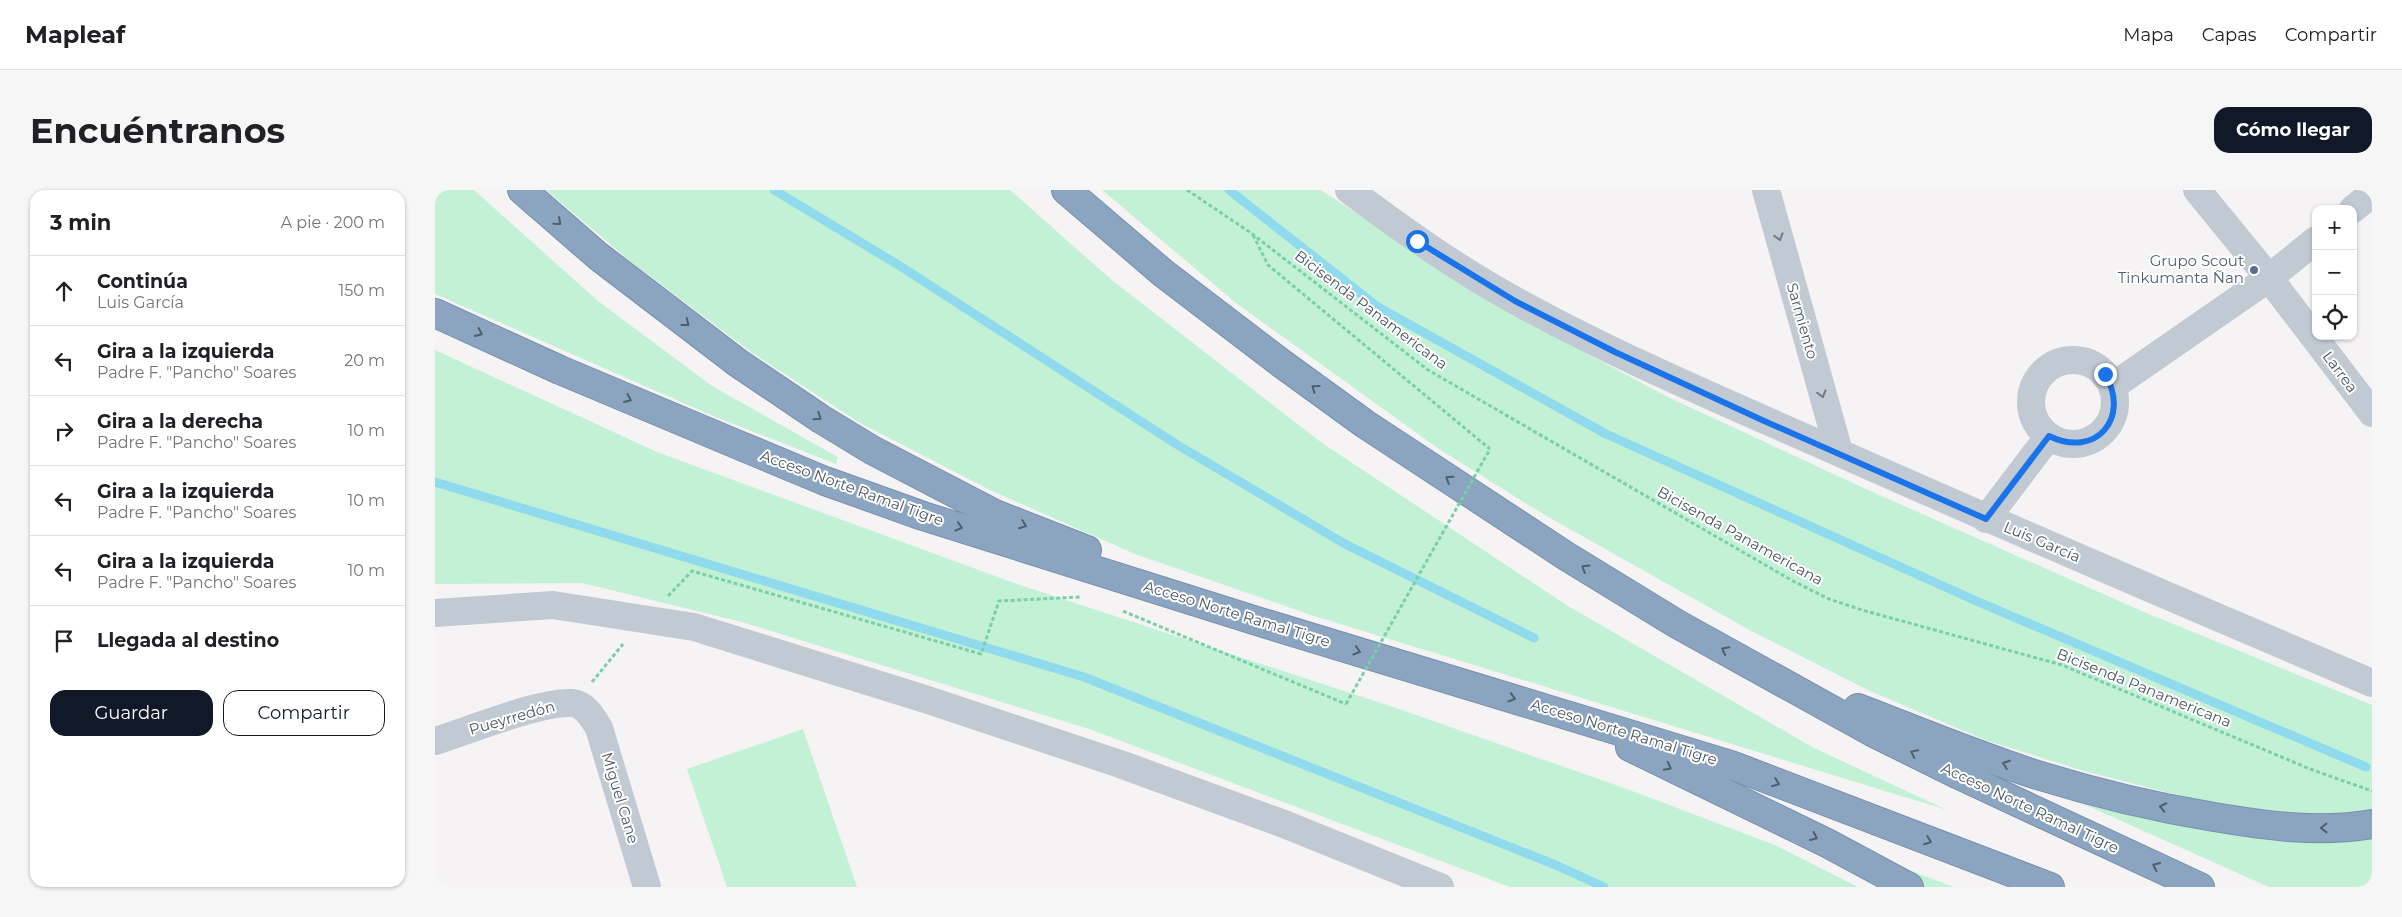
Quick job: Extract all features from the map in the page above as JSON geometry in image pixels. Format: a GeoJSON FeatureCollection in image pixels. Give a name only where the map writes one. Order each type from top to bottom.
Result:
{"type":"FeatureCollection","features":[{"type":"Feature","properties":{"kind":"highway"},"geometry":{"type":"LineString","coordinates":[[522,190],[597,256],[737,363],[872,450],[995,514],[1260,622]]}},
{"type":"Feature","properties":{"kind":"highway","name":"Acceso Norte Ramal Tigre"},"geometry":{"type":"LineString","coordinates":[[1066,190],[1163,273],[1281,363],[1365,424],[1566,556],[1677,624],[1880,736],[2200,887]]}},
{"type":"Feature","properties":{"kind":"highway","name":"Acceso Norte Ramal Tigre"},"geometry":{"type":"LineString","coordinates":[[435,313],[559,370],[825,480],[923,516],[1260,622],[1562,712],[1731,766],[2050,887]]}},
{"type":"Feature","properties":{"kind":"highway"},"geometry":{"type":"LineString","coordinates":[[1768,674],[2031,773],[2127,800],[2261,825],[2305,829],[2372,824]]}},
{"type":"Feature","properties":{"kind":"highway"},"geometry":{"type":"LineString","coordinates":[[1562,712],[1687,777],[1827,843],[1909,887]]}},
{"type":"Feature","properties":{"kind":"street","name":"Luis García"},"geometry":{"type":"LineString","coordinates":[[1349,190],[1417,241],[1515,301],[1615,352],[1762,420],[1839,452],[1986,519],[2372,683]]}},
{"type":"Feature","properties":{"kind":"street","name":"Sarmiento"},"geometry":{"type":"LineString","coordinates":[[1766,190],[1839,452]]}},
{"type":"Feature","properties":{"kind":"street","name":"Larrea"},"geometry":{"type":"LineString","coordinates":[[2197,190],[2269,278],[2372,413]]}},
{"type":"Feature","properties":{"kind":"street"},"geometry":{"type":"LineString","coordinates":[[2357,207],[2372,194]]}},
{"type":"Feature","properties":{"kind":"street"},"geometry":{"type":"LineString","coordinates":[[2113,386],[2269,278],[2312,243]]}},
{"type":"Feature","properties":{"kind":"street"},"geometry":{"type":"LineString","coordinates":[[2080,360],[2094,365],[2105,374],[2113,386],[2115,399],[2114,413],[2108,425],[2099,435],[2087,441],[2075,444],[2061,442],[2049,436],[2040,427],[2033,415],[2031,401],[2034,387],[2041,374],[2053,365],[2066,361],[2080,360]]}},
{"type":"Feature","properties":{"kind":"street"},"geometry":{"type":"LineString","coordinates":[[1986,519],[2049,436]]}},
{"type":"Feature","properties":{"kind":"street"},"geometry":{"type":"LineString","coordinates":[[435,613],[553,606],[695,628],[928,700],[1120,764],[1284,824],[1440,887]]}},
{"type":"Feature","properties":{"kind":"street","name":"Pueyrredón"},"geometry":{"type":"LineString","coordinates":[[435,742],[543,706],[573,703],[588,711]]}},
{"type":"Feature","properties":{"kind":"street","name":"Miguel Cane"},"geometry":{"type":"LineString","coordinates":[[588,711],[599,728],[647,887]]}},
{"type":"Feature","properties":{"kind":"path","name":"Bicisenda Panamericana"},"geometry":{"type":"LineString","coordinates":[[1187,190],[1251,232],[1428,370],[1793,581],[1829,599],[1862,610],[2061,665],[2310,769],[2372,791]]}},
{"type":"Feature","properties":{"kind":"path"},"geometry":{"type":"LineString","coordinates":[[1116,608],[1346,704],[1490,449],[1268,265],[1251,232]]}},
{"type":"Feature","properties":{"kind":"path"},"geometry":{"type":"LineString","coordinates":[[981,654],[999,601],[1089,596]]}},
{"type":"Feature","properties":{"kind":"green space"},"geometry":{"type":"Polygon","coordinates":[[[435,190],[474,190],[598,301],[712,386],[838,457],[836,464],[713,416],[435,294],[435,190]]]}},
{"type":"Feature","properties":{"kind":"green space"},"geometry":{"type":"Polygon","coordinates":[[[546,190],[1010,190],[1113,281],[1322,443],[1568,606],[1812,747],[1947,810],[1311,615],[1135,554],[992,491],[860,423],[751,352],[630,261],[546,190]]]}},
{"type":"Feature","properties":{"kind":"green space"},"geometry":{"type":"Polygon","coordinates":[[[1102,190],[1321,190],[1503,309],[1670,398],[1868,490],[2144,612],[2372,705],[2372,810],[2316,815],[2221,806],[2084,771],[1985,740],[1868,690],[1753,632],[1543,514],[1439,449],[1236,303],[1102,190]]]}},
{"type":"Feature","properties":{"kind":"green space"},"geometry":{"type":"Polygon","coordinates":[[[435,350],[657,452],[1017,584],[1396,708],[1627,789],[1775,845],[1858,887],[1510,887],[1089,729],[742,622],[582,583],[435,584],[435,350]]]}},
{"type":"Feature","properties":{"kind":"green space"},"geometry":{"type":"Polygon","coordinates":[[[803,729],[857,887],[727,887],[687,769],[803,729]]]}},
{"type":"Feature","properties":{"kind":"green space"},"geometry":{"type":"Polygon","coordinates":[[[2043,786],[2372,834],[2372,887],[2269,887],[2043,786]]]}},
{"type":"Feature","properties":{"kind":"green space"},"geometry":{"type":"Polygon","coordinates":[[[1872,856],[1954,887],[1921,887],[1872,856]]]}},
{"type":"Feature","properties":{"kind":"waterway"},"geometry":{"type":"LineString","coordinates":[[774,190],[900,266],[1176,444],[1345,544],[1534,638]]}},
{"type":"Feature","properties":{"kind":"waterway"},"geometry":{"type":"LineString","coordinates":[[1229,190],[1378,307],[1606,434],[1974,600],[2366,767]]}},
{"type":"Feature","properties":{"kind":"waterway"},"geometry":{"type":"LineString","coordinates":[[435,482],[1084,677],[1558,866],[1604,887]]}},
{"type":"Feature","properties":{"kind":"place","name":"Grupo Scout Tinkumanta Ñan"},"geometry":{"type":"Point","coordinates":[2254,270]}},
{"type":"Feature","properties":{"kind":"route"},"geometry":{"type":"LineString","coordinates":[[1417,241],[1515,301],[1615,352],[1762,420],[1839,452],[1986,519],[2049,436],[2061,442],[2075,444],[2099,435],[2108,425],[2114,413],[2115,399],[2113,386],[2105,374]]}}]}
